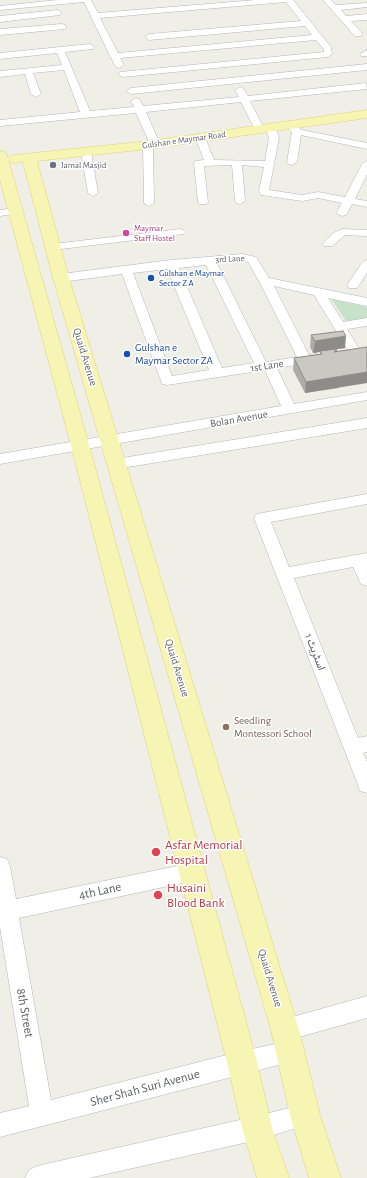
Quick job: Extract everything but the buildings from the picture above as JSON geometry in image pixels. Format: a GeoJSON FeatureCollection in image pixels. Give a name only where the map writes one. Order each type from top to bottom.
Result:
{"type":"FeatureCollection","features":[{"type":"Feature","properties":{"kind":"main road","name":"Gulshan e Maymar Road"},"geometry":{"type":"LineString","coordinates":[[0,159],[29,158],[86,152],[265,129],[293,128],[367,114]]}},
{"type":"Feature","properties":{"kind":"main road","name":"Quaid Avenue"},"geometry":{"type":"LineString","coordinates":[[29,158],[61,278],[114,452],[287,1041],[305,1115],[325,1178]]}},
{"type":"Feature","properties":{"kind":"main road"},"geometry":{"type":"LineString","coordinates":[[0,159],[8,212],[80,445],[242,1062],[257,1128],[273,1178]]}},
{"type":"Feature","properties":{"kind":"street"},"geometry":{"type":"LineString","coordinates":[[0,8],[53,1],[82,0]]}},
{"type":"Feature","properties":{"kind":"street"},"geometry":{"type":"LineString","coordinates":[[87,0],[140,109],[152,144],[149,203]]}},
{"type":"Feature","properties":{"kind":"street"},"geometry":{"type":"LineString","coordinates":[[95,16],[134,13],[187,4],[285,0]]}},
{"type":"Feature","properties":{"kind":"street"},"geometry":{"type":"LineString","coordinates":[[123,74],[328,54],[328,50],[307,23],[296,14],[289,0]]}},
{"type":"Feature","properties":{"kind":"street"},"geometry":{"type":"LineString","coordinates":[[327,0],[358,34]]}},
{"type":"Feature","properties":{"kind":"street"},"geometry":{"type":"LineString","coordinates":[[53,1],[71,49]]}},
{"type":"Feature","properties":{"kind":"street"},"geometry":{"type":"LineString","coordinates":[[234,2],[254,27],[263,42]]}},
{"type":"Feature","properties":{"kind":"street"},"geometry":{"type":"LineString","coordinates":[[187,4],[265,129],[274,138],[264,191],[265,193],[302,198],[318,195],[367,204]]}},
{"type":"Feature","properties":{"kind":"street"},"geometry":{"type":"LineString","coordinates":[[334,8],[367,5]]}},
{"type":"Feature","properties":{"kind":"street"},"geometry":{"type":"LineString","coordinates":[[0,19],[57,13]]}},
{"type":"Feature","properties":{"kind":"street"},"geometry":{"type":"LineString","coordinates":[[134,13],[158,52]]}},
{"type":"Feature","properties":{"kind":"street"},"geometry":{"type":"LineString","coordinates":[[344,19],[367,16]]}},
{"type":"Feature","properties":{"kind":"street"},"geometry":{"type":"LineString","coordinates":[[149,37],[307,23]]}},
{"type":"Feature","properties":{"kind":"street"},"geometry":{"type":"LineString","coordinates":[[0,32],[65,33]]}},
{"type":"Feature","properties":{"kind":"street"},"geometry":{"type":"LineString","coordinates":[[114,56],[318,37]]}},
{"type":"Feature","properties":{"kind":"street"},"geometry":{"type":"LineString","coordinates":[[0,56],[90,47]]}},
{"type":"Feature","properties":{"kind":"street"},"geometry":{"type":"LineString","coordinates":[[60,50],[86,114]]}},
{"type":"Feature","properties":{"kind":"street"},"geometry":{"type":"LineString","coordinates":[[0,74],[67,67]]}},
{"type":"Feature","properties":{"kind":"street"},"geometry":{"type":"LineString","coordinates":[[131,91],[367,67]]}},
{"type":"Feature","properties":{"kind":"street"},"geometry":{"type":"LineString","coordinates":[[28,71],[36,94]]}},
{"type":"Feature","properties":{"kind":"street"},"geometry":{"type":"LineString","coordinates":[[0,123],[366,86]]}},
{"type":"Feature","properties":{"kind":"street"},"geometry":{"type":"LineString","coordinates":[[292,162],[293,128],[367,146]]}},
{"type":"Feature","properties":{"kind":"street"},"geometry":{"type":"LineString","coordinates":[[200,137],[210,162]]}},
{"type":"Feature","properties":{"kind":"street"},"geometry":{"type":"LineString","coordinates":[[86,152],[93,193]]}},
{"type":"Feature","properties":{"kind":"street"},"geometry":{"type":"LineString","coordinates":[[203,202],[198,164],[210,162],[237,162],[269,164]]}},
{"type":"Feature","properties":{"kind":"street"},"geometry":{"type":"LineString","coordinates":[[237,162],[240,201]]}},
{"type":"Feature","properties":{"kind":"street"},"geometry":{"type":"LineString","coordinates":[[342,213],[367,164]]}},
{"type":"Feature","properties":{"kind":"street"},"geometry":{"type":"LineString","coordinates":[[53,247],[180,232]]}},
{"type":"Feature","properties":{"kind":"street"},"geometry":{"type":"LineString","coordinates":[[328,244],[337,235],[343,232],[367,233]]}},
{"type":"Feature","properties":{"kind":"street","name":"3rd Lane"},"geometry":{"type":"LineString","coordinates":[[61,278],[171,264],[248,257],[252,259],[265,281]]}},
{"type":"Feature","properties":{"kind":"street"},"geometry":{"type":"LineString","coordinates":[[209,260],[290,410]]}},
{"type":"Feature","properties":{"kind":"street"},"geometry":{"type":"LineString","coordinates":[[171,264],[217,373]]}},
{"type":"Feature","properties":{"kind":"street"},"geometry":{"type":"LineString","coordinates":[[353,285],[367,264]]}},
{"type":"Feature","properties":{"kind":"street","name":"1st Lane"},"geometry":{"type":"LineString","coordinates":[[126,270],[167,381],[327,356]]}},
{"type":"Feature","properties":{"kind":"street"},"geometry":{"type":"LineString","coordinates":[[265,281],[318,290],[367,302]]}},
{"type":"Feature","properties":{"kind":"street"},"geometry":{"type":"LineString","coordinates":[[265,281],[306,360]]}},
{"type":"Feature","properties":{"kind":"street"},"geometry":{"type":"LineString","coordinates":[[318,290],[340,326],[361,351]]}},
{"type":"Feature","properties":{"kind":"street"},"geometry":{"type":"LineString","coordinates":[[340,326],[367,322]]}},
{"type":"Feature","properties":{"kind":"street"},"geometry":{"type":"LineString","coordinates":[[341,354],[361,351]]}},
{"type":"Feature","properties":{"kind":"street","name":"Bolan Avenue"},"geometry":{"type":"LineString","coordinates":[[114,452],[290,410],[367,396]]}},
{"type":"Feature","properties":{"kind":"street"},"geometry":{"type":"LineString","coordinates":[[307,407],[317,431]]}},
{"type":"Feature","properties":{"kind":"street"},"geometry":{"type":"LineString","coordinates":[[0,459],[80,445],[114,452],[317,431],[367,423]]}},
{"type":"Feature","properties":{"kind":"street","name":"اسٹریٹ 1"},"geometry":{"type":"LineString","coordinates":[[367,500],[262,518],[284,574],[359,746],[367,785]]}},
{"type":"Feature","properties":{"kind":"street"},"geometry":{"type":"LineString","coordinates":[[284,574],[363,560],[367,580]]}},
{"type":"Feature","properties":{"kind":"street","name":"8th Street"},"geometry":{"type":"LineString","coordinates":[[0,866],[4,911],[42,1115]]}},
{"type":"Feature","properties":{"kind":"street","name":"4th Lane"},"geometry":{"type":"LineString","coordinates":[[4,911],[192,872]]}},
{"type":"Feature","properties":{"kind":"street"},"geometry":{"type":"LineString","coordinates":[[287,1041],[367,1007]]}},
{"type":"Feature","properties":{"kind":"street","name":"Sher Shah Suri Avenue"},"geometry":{"type":"LineString","coordinates":[[0,1126],[242,1062],[287,1041]]}},
{"type":"Feature","properties":{"kind":"street"},"geometry":{"type":"LineString","coordinates":[[37,1178],[257,1128],[305,1115]]}},
{"type":"Feature","properties":{"kind":"green space"},"geometry":{"type":"Polygon","coordinates":[[[331,299],[367,307],[367,318],[346,321],[331,299]]]}},
{"type":"Feature","properties":{"kind":"place","name":"Jamal Masjid"},"geometry":{"type":"Point","coordinates":[53,165]}},
{"type":"Feature","properties":{"kind":"place","name":"Maymar Staff Hostel"},"geometry":{"type":"Point","coordinates":[126,233]}},
{"type":"Feature","properties":{"kind":"place","name":"Gulshan e Maymar Sector Z A"},"geometry":{"type":"Point","coordinates":[151,278]}},
{"type":"Feature","properties":{"kind":"place","name":"Gulshan e Maymar Sector ZA"},"geometry":{"type":"Point","coordinates":[127,354]}},
{"type":"Feature","properties":{"kind":"place","name":"Seedling Montessori School"},"geometry":{"type":"Point","coordinates":[226,727]}},
{"type":"Feature","properties":{"kind":"place","name":"Asfar Memorial Hospital"},"geometry":{"type":"Point","coordinates":[156,852]}},
{"type":"Feature","properties":{"kind":"place","name":"Husaini Blood Bank"},"geometry":{"type":"Point","coordinates":[158,895]}}]}
